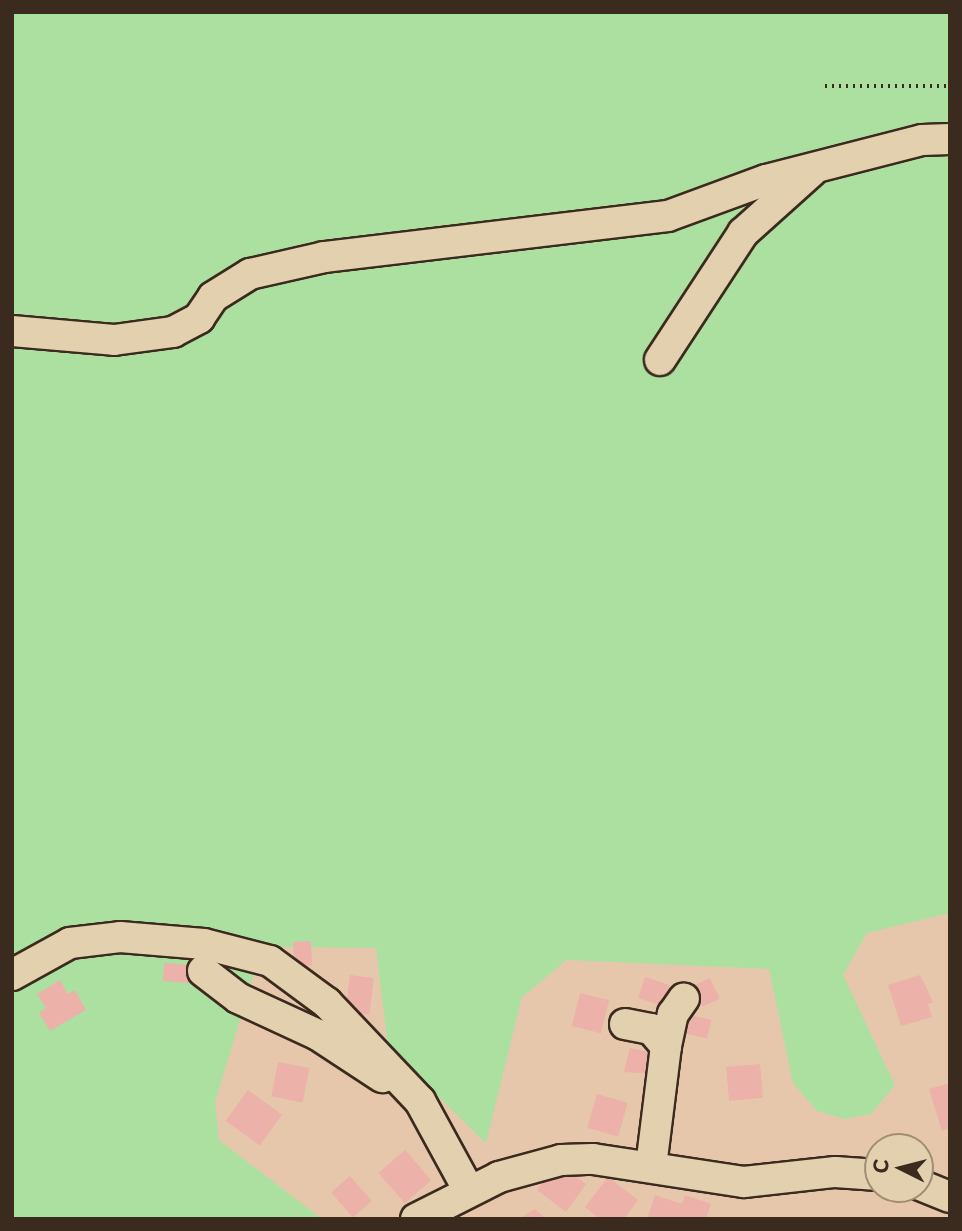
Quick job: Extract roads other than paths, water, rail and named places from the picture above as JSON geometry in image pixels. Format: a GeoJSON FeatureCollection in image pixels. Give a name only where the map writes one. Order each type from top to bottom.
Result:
{"type":"FeatureCollection","features":[{"type":"Feature","properties":{"kind":"street"},"geometry":{"type":"LineString","coordinates":[[12,331],[114,340],[173,332],[199,318],[213,298],[250,274],[324,257],[668,216],[766,180],[922,140],[950,139]]}},
{"type":"Feature","properties":{"kind":"street"},"geometry":{"type":"LineString","coordinates":[[660,360],[743,233],[815,169]]}},
{"type":"Feature","properties":{"kind":"street"},"geometry":{"type":"LineString","coordinates":[[12,975],[70,943],[120,937],[204,944],[270,961],[327,1003],[421,1101],[468,1189]]}},
{"type":"Feature","properties":{"kind":"street"},"geometry":{"type":"LineString","coordinates":[[203,971],[237,998],[318,1035],[421,1101]]}},
{"type":"Feature","properties":{"kind":"street"},"geometry":{"type":"LineString","coordinates":[[651,1167],[666,1046],[673,1014],[684,999]]}},
{"type":"Feature","properties":{"kind":"street"},"geometry":{"type":"LineString","coordinates":[[625,1024],[651,1030],[666,1046]]}},
{"type":"Feature","properties":{"kind":"street"},"geometry":{"type":"LineString","coordinates":[[416,1219],[468,1189],[561,1160],[651,1167],[744,1182],[835,1172],[864,1174]]}}]}
